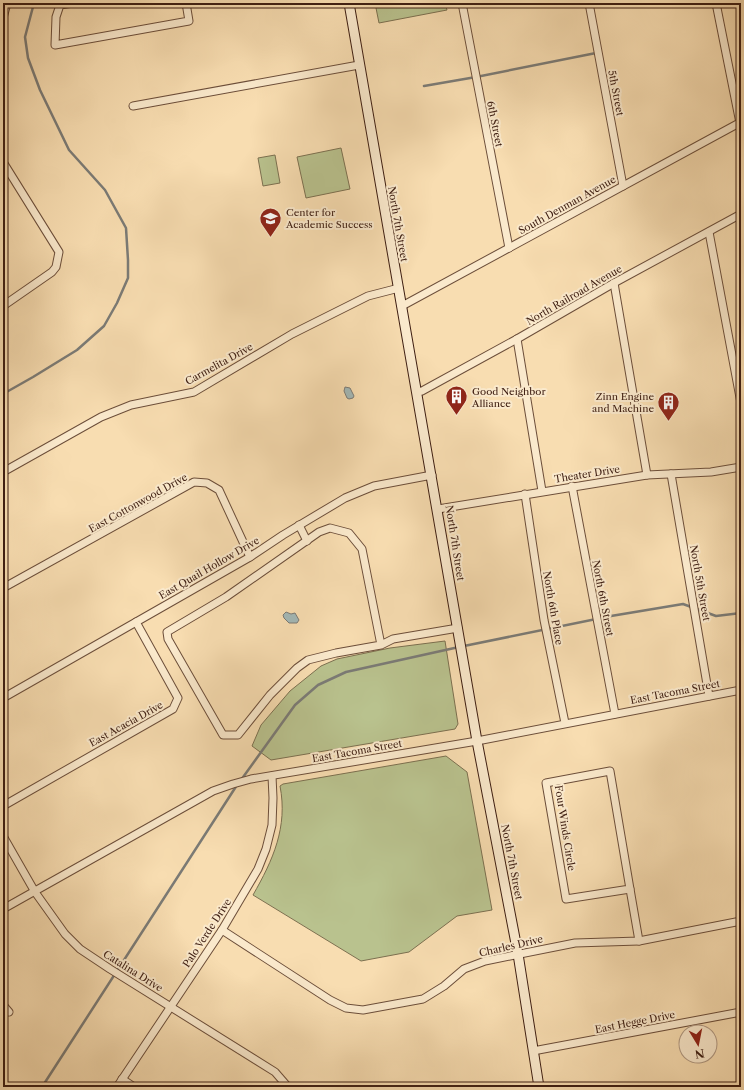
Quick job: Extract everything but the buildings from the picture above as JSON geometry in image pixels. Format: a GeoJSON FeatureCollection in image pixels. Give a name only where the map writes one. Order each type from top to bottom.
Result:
{"type":"FeatureCollection","features":[{"type":"Feature","properties":{"kind":"main road","name":"North 7th Street"},"geometry":{"type":"LineString","coordinates":[[349,3],[438,509],[477,741],[518,954],[539,1087]]}},
{"type":"Feature","properties":{"kind":"street"},"geometry":{"type":"LineString","coordinates":[[3,18],[7,3]]}},
{"type":"Feature","properties":{"kind":"street"},"geometry":{"type":"LineString","coordinates":[[73,3],[60,5],[56,17],[55,45],[190,21],[186,3]]}},
{"type":"Feature","properties":{"kind":"street","name":"6th Street"},"geometry":{"type":"LineString","coordinates":[[462,3],[509,248]]}},
{"type":"Feature","properties":{"kind":"street","name":"5th Street"},"geometry":{"type":"LineString","coordinates":[[589,3],[623,186]]}},
{"type":"Feature","properties":{"kind":"street"},"geometry":{"type":"LineString","coordinates":[[716,3],[740,123]]}},
{"type":"Feature","properties":{"kind":"street"},"geometry":{"type":"LineString","coordinates":[[133,106],[359,65]]}},
{"type":"Feature","properties":{"kind":"street","name":"South Denman Avenue"},"geometry":{"type":"LineString","coordinates":[[402,306],[740,123]]}},
{"type":"Feature","properties":{"kind":"street"},"geometry":{"type":"LineString","coordinates":[[3,162],[58,252],[56,267],[52,272],[3,306]]}},
{"type":"Feature","properties":{"kind":"street","name":"North Railroad Avenue"},"geometry":{"type":"LineString","coordinates":[[417,392],[422,391],[517,339],[614,283],[741,214]]}},
{"type":"Feature","properties":{"kind":"street"},"geometry":{"type":"LineString","coordinates":[[709,232],[741,403]]}},
{"type":"Feature","properties":{"kind":"street"},"geometry":{"type":"LineString","coordinates":[[614,283],[647,475]]}},
{"type":"Feature","properties":{"kind":"street","name":"Carmelita Drive"},"geometry":{"type":"LineString","coordinates":[[3,472],[101,417],[131,405],[194,392],[292,334],[368,296],[399,288]]}},
{"type":"Feature","properties":{"kind":"street"},"geometry":{"type":"LineString","coordinates":[[517,339],[542,491]]}},
{"type":"Feature","properties":{"kind":"street","name":"Theater Drive"},"geometry":{"type":"LineString","coordinates":[[438,509],[647,475],[711,472],[741,467]]}},
{"type":"Feature","properties":{"kind":"street","name":"North 5th Street"},"geometry":{"type":"LineString","coordinates":[[671,474],[709,696]]}},
{"type":"Feature","properties":{"kind":"street","name":"East Quail Hollow Drive"},"geometry":{"type":"LineString","coordinates":[[3,698],[250,557],[299,525],[345,498],[374,486],[432,475]]}},
{"type":"Feature","properties":{"kind":"street","name":"East Cottonwood Drive"},"geometry":{"type":"LineString","coordinates":[[3,588],[194,482],[207,483],[219,490],[250,557]]}},
{"type":"Feature","properties":{"kind":"street","name":"North 6th Street"},"geometry":{"type":"LineString","coordinates":[[572,486],[615,714]]}},
{"type":"Feature","properties":{"kind":"street","name":"North 6th Place"},"geometry":{"type":"LineString","coordinates":[[525,494],[544,620],[565,723]]}},
{"type":"Feature","properties":{"kind":"street"},"geometry":{"type":"LineString","coordinates":[[299,525],[307,540]]}},
{"type":"Feature","properties":{"kind":"street"},"geometry":{"type":"LineString","coordinates":[[381,645],[362,549],[349,533],[330,528],[319,532],[226,597],[167,632],[168,639],[223,735],[238,735],[270,695],[297,668],[308,660],[336,653],[381,645],[393,639],[458,628]]}},
{"type":"Feature","properties":{"kind":"street","name":"East Acacia Drive"},"geometry":{"type":"LineString","coordinates":[[3,806],[173,709],[178,698],[136,622]]}},
{"type":"Feature","properties":{"kind":"street","name":"East Tacoma Street"},"geometry":{"type":"LineString","coordinates":[[3,908],[35,892],[214,791],[233,784],[477,741],[741,690]]}},
{"type":"Feature","properties":{"kind":"street","name":"Four Winds Circle"},"geometry":{"type":"LineString","coordinates":[[630,889],[566,899],[546,783],[610,771],[639,941]]}},
{"type":"Feature","properties":{"kind":"street","name":"Palo Verde Drive"},"geometry":{"type":"LineString","coordinates":[[117,1087],[222,930],[258,869],[266,849],[272,825],[272,776]]}},
{"type":"Feature","properties":{"kind":"street","name":"Catalina Drive"},"geometry":{"type":"LineString","coordinates":[[3,836],[35,892],[65,934],[80,949],[275,1072],[288,1087]]}},
{"type":"Feature","properties":{"kind":"street","name":"Charles Drive"},"geometry":{"type":"LineString","coordinates":[[222,930],[330,1000],[346,1008],[363,1010],[423,999],[444,986],[464,970],[486,961],[575,943],[639,941],[741,921]]}},
{"type":"Feature","properties":{"kind":"street"},"geometry":{"type":"LineString","coordinates":[[3,1005],[9,1012]]}},
{"type":"Feature","properties":{"kind":"street","name":"East Hegge Drive"},"geometry":{"type":"LineString","coordinates":[[533,1051],[741,1012]]}},
{"type":"Feature","properties":{"kind":"street"},"geometry":{"type":"LineString","coordinates":[[122,1079],[134,1087]]}},
{"type":"Feature","properties":{"kind":"green space"},"geometry":{"type":"Polygon","coordinates":[[[375,3],[445,3],[447,10],[379,23],[375,3]]]}},
{"type":"Feature","properties":{"kind":"green space"},"geometry":{"type":"Polygon","coordinates":[[[341,148],[350,189],[306,198],[297,157],[341,148]]]}},
{"type":"Feature","properties":{"kind":"green space"},"geometry":{"type":"Polygon","coordinates":[[[275,155],[280,183],[263,186],[258,158],[275,155]]]}},
{"type":"Feature","properties":{"kind":"green space"},"geometry":{"type":"Polygon","coordinates":[[[445,641],[458,724],[455,729],[271,760],[252,746],[261,725],[290,691],[321,666],[337,659],[390,648],[445,641]]]}},
{"type":"Feature","properties":{"kind":"green space"},"geometry":{"type":"Polygon","coordinates":[[[446,756],[467,772],[492,910],[457,916],[409,952],[361,961],[253,895],[267,869],[277,843],[282,815],[280,786],[283,784],[446,756]]]}},
{"type":"Feature","properties":{"kind":"shaded area"},"geometry":{"type":"Polygon","coordinates":[[[345,387],[350,388],[354,396],[353,398],[347,398],[344,391],[345,387]]]}},
{"type":"Feature","properties":{"kind":"shaded area"},"geometry":{"type":"Polygon","coordinates":[[[286,612],[291,614],[295,613],[299,620],[297,623],[289,623],[284,618],[283,615],[286,612]]]}},
{"type":"Feature","properties":{"kind":"waterway"},"geometry":{"type":"LineString","coordinates":[[3,394],[77,350],[104,326],[117,303],[128,278],[126,228],[105,190],[69,150],[40,90],[28,58],[25,37],[34,3]]}},
{"type":"Feature","properties":{"kind":"waterway"},"geometry":{"type":"LineString","coordinates":[[424,86],[596,53]]}},
{"type":"Feature","properties":{"kind":"waterway"},"geometry":{"type":"LineString","coordinates":[[464,646],[611,616],[683,604],[716,616],[741,613]]}},
{"type":"Feature","properties":{"kind":"waterway"},"geometry":{"type":"LineString","coordinates":[[241,780],[295,705],[318,685],[346,672],[459,647]]}},
{"type":"Feature","properties":{"kind":"waterway"},"geometry":{"type":"LineString","coordinates":[[42,1087],[237,785]]}},
{"type":"Feature","properties":{"kind":"place","name":"Center for Academic Success"},"geometry":{"type":"Point","coordinates":[270,238]}},
{"type":"Feature","properties":{"kind":"place","name":"Good Neighbor Alliance"},"geometry":{"type":"Point","coordinates":[457,416]}},
{"type":"Feature","properties":{"kind":"place","name":"Zinn Engine and Machine"},"geometry":{"type":"Point","coordinates":[669,422]}}]}
